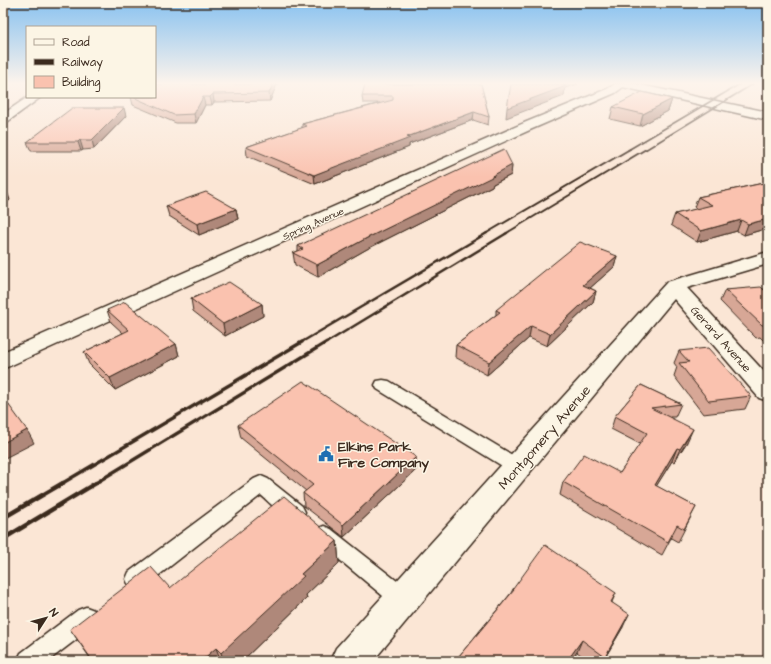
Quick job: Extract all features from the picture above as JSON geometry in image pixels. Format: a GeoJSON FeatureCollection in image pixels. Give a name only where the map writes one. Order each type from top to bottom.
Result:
{"type":"FeatureCollection","features":[{"type":"Feature","properties":{"kind":"street","name":"Spring Avenue"},"geometry":{"type":"LineString","coordinates":[[3,362],[554,115]]}},
{"type":"Feature","properties":{"kind":"street"},"geometry":{"type":"LineString","coordinates":[[674,286],[768,258]]}},
{"type":"Feature","properties":{"kind":"street","name":"Gerard Avenue"},"geometry":{"type":"LineString","coordinates":[[674,286],[768,392]]}},
{"type":"Feature","properties":{"kind":"street","name":"Montgomery Avenue"},"geometry":{"type":"LineString","coordinates":[[349,661],[674,286]]}},
{"type":"Feature","properties":{"kind":"lane"},"geometry":{"type":"LineString","coordinates":[[383,385],[518,467]]}},
{"type":"Feature","properties":{"kind":"lane"},"geometry":{"type":"LineString","coordinates":[[123,589],[262,484],[403,599]]}},
{"type":"Feature","properties":{"kind":"lane"},"geometry":{"type":"LineString","coordinates":[[29,661],[98,608]]}},
{"type":"Feature","properties":{"kind":"building"},"geometry":{"type":"Polygon","coordinates":[[[63,115],[117,115],[92,140],[80,140],[78,142],[27,142],[63,115]]]}},
{"type":"Feature","properties":{"kind":"building"},"geometry":{"type":"Polygon","coordinates":[[[336,115],[466,115],[314,175],[246,147],[307,126],[302,124],[336,115]]]}},
{"type":"Feature","properties":{"kind":"building"},"geometry":{"type":"Polygon","coordinates":[[[504,149],[512,165],[492,176],[494,176],[367,238],[317,265],[293,253],[303,249],[298,246],[504,149]]]}},
{"type":"Feature","properties":{"kind":"building"},"geometry":{"type":"Polygon","coordinates":[[[768,182],[768,219],[748,224],[741,220],[701,231],[675,214],[712,205],[698,197],[768,182]]]}},
{"type":"Feature","properties":{"kind":"building"},"geometry":{"type":"Polygon","coordinates":[[[206,192],[236,209],[197,224],[166,206],[206,192]]]}},
{"type":"Feature","properties":{"kind":"building"},"geometry":{"type":"Polygon","coordinates":[[[580,242],[617,256],[583,285],[596,291],[550,334],[531,326],[489,362],[456,345],[500,312],[496,310],[580,242]]]}},
{"type":"Feature","properties":{"kind":"building"},"geometry":{"type":"Polygon","coordinates":[[[229,282],[262,304],[223,324],[191,299],[229,282]]]}},
{"type":"Feature","properties":{"kind":"building"},"geometry":{"type":"Polygon","coordinates":[[[761,287],[764,290],[768,289],[768,327],[766,325],[762,325],[725,290],[761,287]]]}},
{"type":"Feature","properties":{"kind":"building"},"geometry":{"type":"Polygon","coordinates":[[[125,302],[176,344],[110,378],[84,352],[129,330],[107,310],[125,302]]]}},
{"type":"Feature","properties":{"kind":"building"},"geometry":{"type":"Polygon","coordinates":[[[708,348],[751,396],[709,401],[679,363],[689,362],[679,351],[708,348]]]}},
{"type":"Feature","properties":{"kind":"building","name":"Elkins Park Fire Company"},"geometry":{"type":"Polygon","coordinates":[[[303,381],[416,457],[343,525],[303,493],[313,485],[238,425],[303,381]]]}},
{"type":"Feature","properties":{"kind":"building"},"geometry":{"type":"Polygon","coordinates":[[[641,385],[681,404],[651,408],[693,429],[680,449],[677,448],[655,485],[696,507],[684,529],[677,525],[668,542],[563,482],[584,454],[620,473],[647,433],[615,416],[641,385]]]}},
{"type":"Feature","properties":{"kind":"building"},"geometry":{"type":"Polygon","coordinates":[[[3,397],[27,430],[3,443],[3,397]]]}},
{"type":"Feature","properties":{"kind":"building"},"geometry":{"type":"Polygon","coordinates":[[[284,496],[337,541],[301,574],[304,576],[221,653],[216,648],[201,661],[86,661],[90,657],[70,629],[151,567],[170,588],[284,496]]]}},
{"type":"Feature","properties":{"kind":"building"},"geometry":{"type":"Polygon","coordinates":[[[545,545],[616,593],[611,602],[629,614],[605,657],[582,640],[567,661],[465,661],[459,656],[514,590],[513,589],[545,545]]]}},
{"type":"Feature","properties":{"kind":"railway"},"geometry":{"type":"LineString","coordinates":[[628,150],[687,115]]}},
{"type":"Feature","properties":{"kind":"railway"},"geometry":{"type":"LineString","coordinates":[[645,150],[702,115]]}},
{"type":"Feature","properties":{"kind":"railway"},"geometry":{"type":"LineString","coordinates":[[485,234],[630,149]]}},
{"type":"Feature","properties":{"kind":"railway"},"geometry":{"type":"LineString","coordinates":[[505,234],[646,149]]}},
{"type":"Feature","properties":{"kind":"railway"},"geometry":{"type":"LineString","coordinates":[[300,343],[487,233]]}},
{"type":"Feature","properties":{"kind":"railway"},"geometry":{"type":"LineString","coordinates":[[326,343],[507,233]]}},
{"type":"Feature","properties":{"kind":"railway"},"geometry":{"type":"LineString","coordinates":[[61,484],[302,342]]}},
{"type":"Feature","properties":{"kind":"railway"},"geometry":{"type":"LineString","coordinates":[[94,484],[327,342]]}},
{"type":"Feature","properties":{"kind":"railway"},"geometry":{"type":"LineString","coordinates":[[3,518],[63,483]]}},
{"type":"Feature","properties":{"kind":"railway"},"geometry":{"type":"LineString","coordinates":[[3,539],[96,483]]}},
{"type":"Feature","properties":{"kind":"place","name":"Elkins Park Fire Company"},"geometry":{"type":"Point","coordinates":[326,454]}}]}
